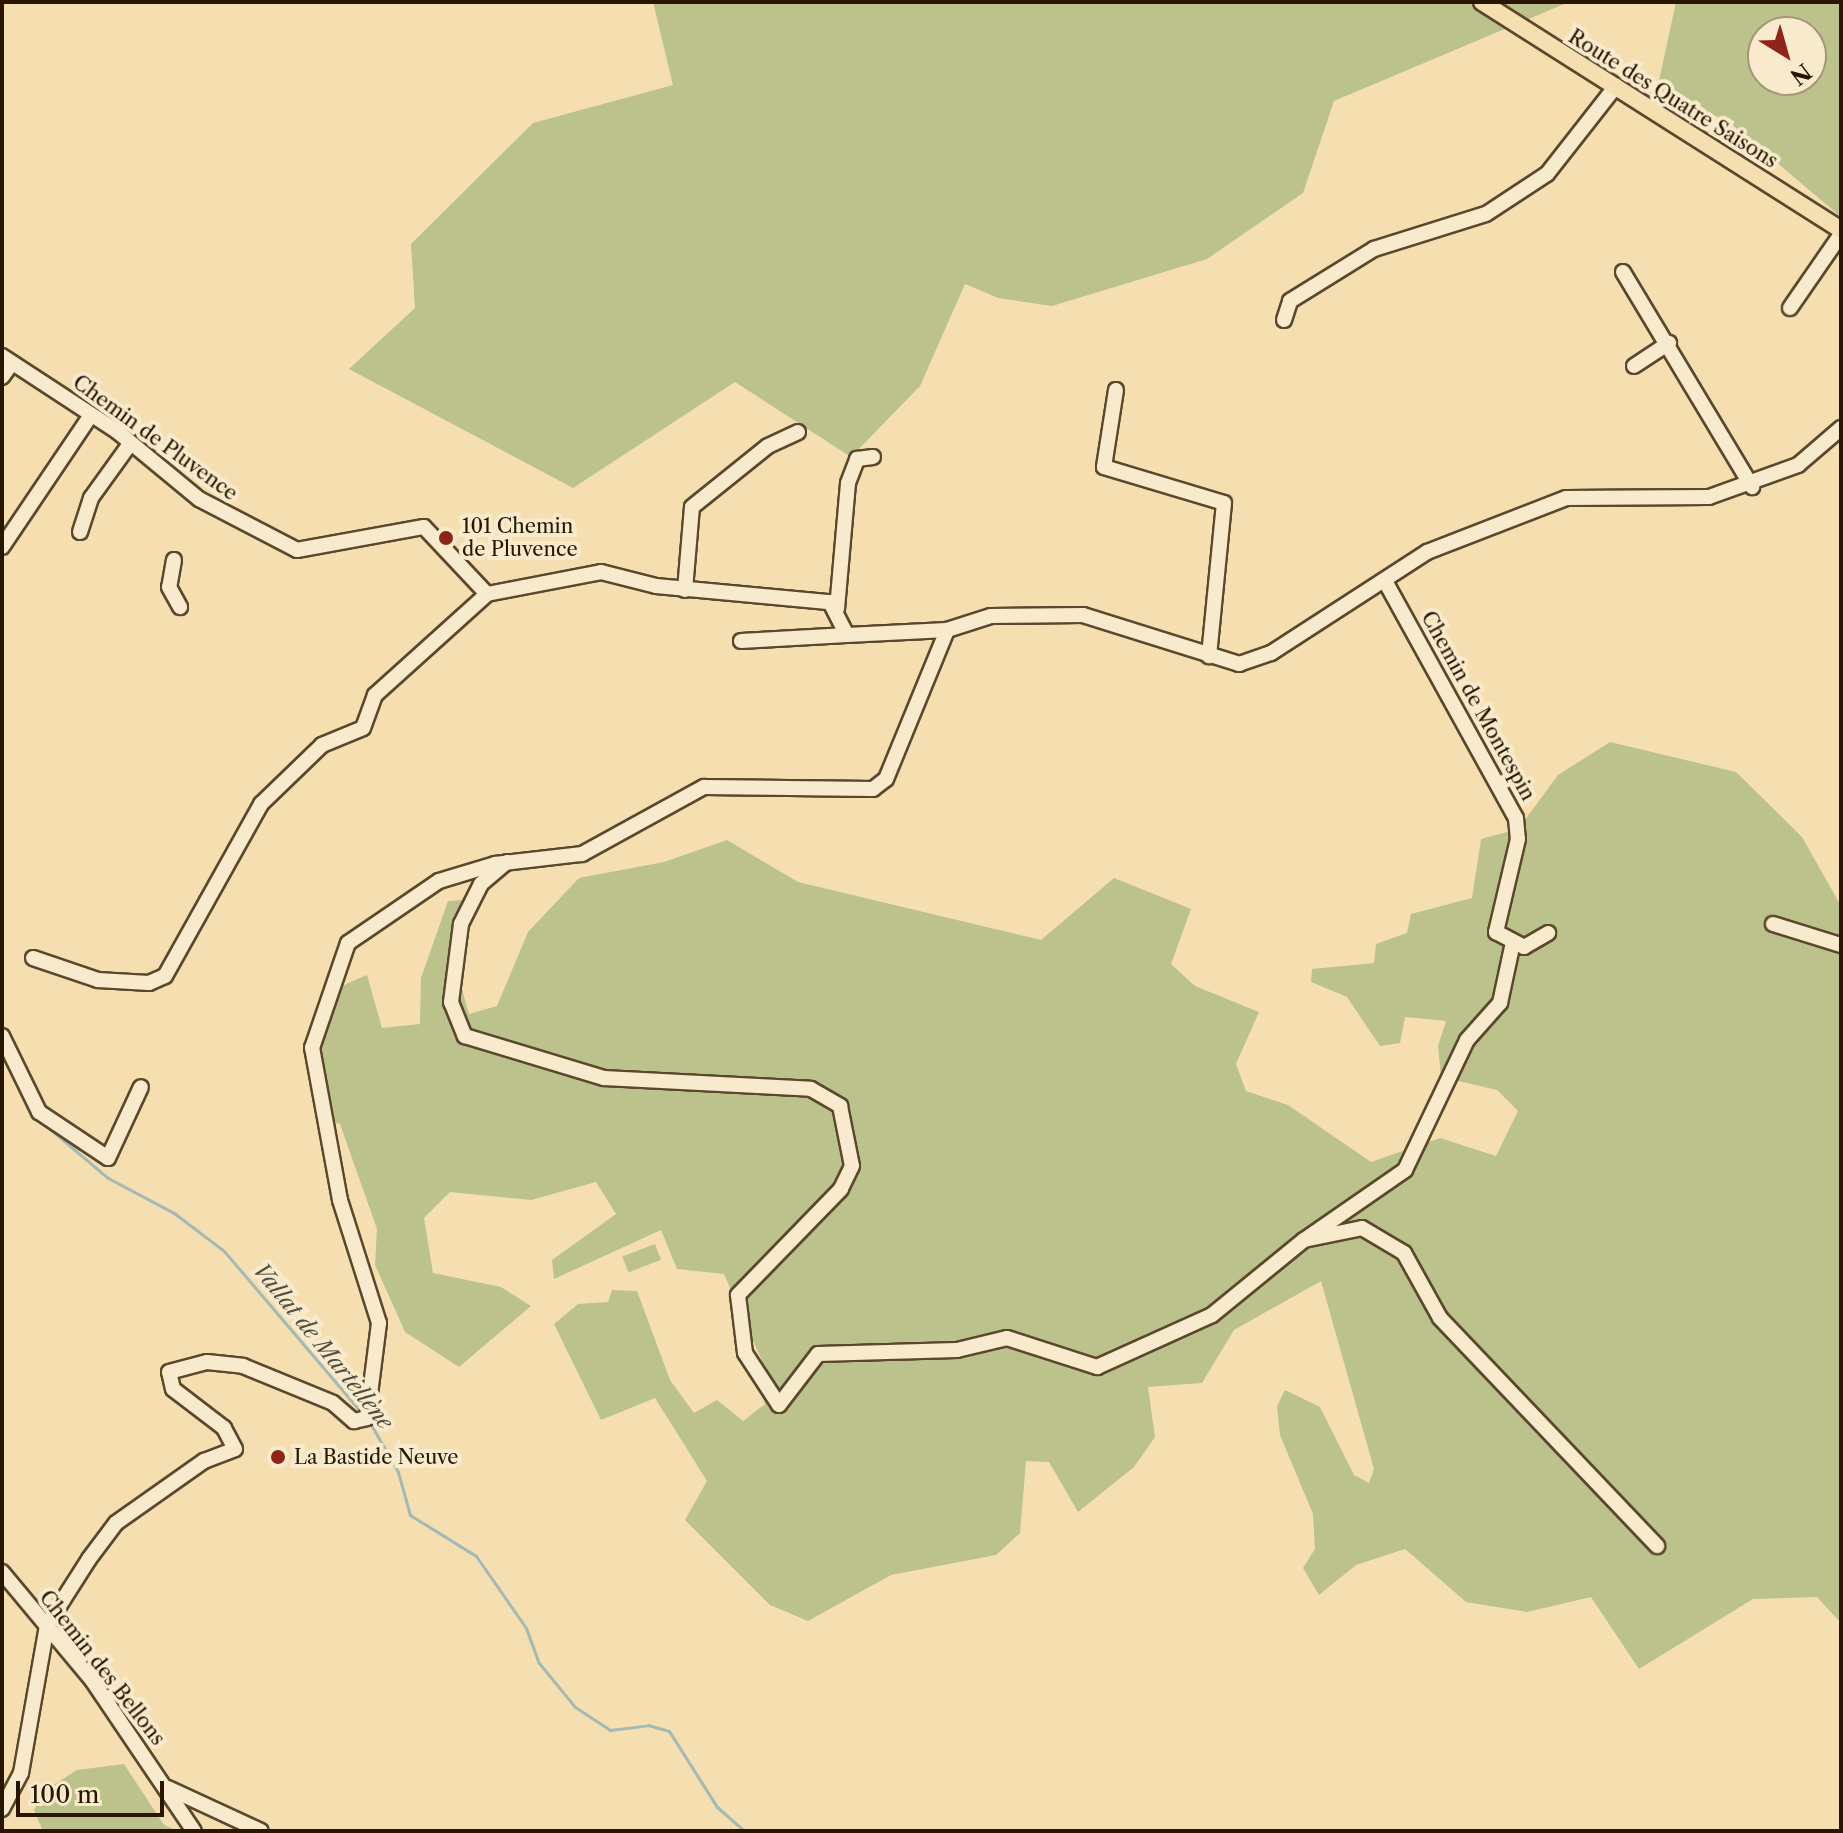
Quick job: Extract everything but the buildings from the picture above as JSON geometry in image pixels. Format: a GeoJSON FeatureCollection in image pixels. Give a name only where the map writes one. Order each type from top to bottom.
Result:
{"type":"FeatureCollection","features":[{"type":"Feature","properties":{"kind":"main road","name":"Route des Quatre Saisons"},"geometry":{"type":"LineString","coordinates":[[1482,2],[1841,232]]}},
{"type":"Feature","properties":{"kind":"street"},"geometry":{"type":"LineString","coordinates":[[1284,320],[1290,301],[1374,249],[1486,214],[1547,174],[1616,86]]}},
{"type":"Feature","properties":{"kind":"street"},"geometry":{"type":"LineString","coordinates":[[1790,308],[1841,232]]}},
{"type":"Feature","properties":{"kind":"street"},"geometry":{"type":"LineString","coordinates":[[1623,272],[1669,343],[1752,487]]}},
{"type":"Feature","properties":{"kind":"street"},"geometry":{"type":"LineString","coordinates":[[1634,366],[1669,343]]}},
{"type":"Feature","properties":{"kind":"street"},"geometry":{"type":"LineString","coordinates":[[2,377],[7,360]]}},
{"type":"Feature","properties":{"kind":"street","name":"Chemin de Pluvence"},"geometry":{"type":"LineString","coordinates":[[7,360],[91,415],[199,499],[297,550],[424,527],[487,594]]}},
{"type":"Feature","properties":{"kind":"street"},"geometry":{"type":"LineString","coordinates":[[1116,390],[1104,467],[1224,503],[1209,656]]}},
{"type":"Feature","properties":{"kind":"street"},"geometry":{"type":"LineString","coordinates":[[2,547],[91,415]]}},
{"type":"Feature","properties":{"kind":"street"},"geometry":{"type":"LineString","coordinates":[[741,641],[947,630],[991,616],[1083,615],[1239,664],[1258,660],[1427,552],[1566,498],[1673,500],[1752,487],[1798,465],[1841,428]]}},
{"type":"Feature","properties":{"kind":"street"},"geometry":{"type":"LineString","coordinates":[[685,590],[692,507],[768,446],[798,432]]}},
{"type":"Feature","properties":{"kind":"street"},"geometry":{"type":"LineString","coordinates":[[80,532],[91,498],[130,444]]}},
{"type":"Feature","properties":{"kind":"street"},"geometry":{"type":"LineString","coordinates":[[847,635],[837,609],[848,483],[857,459],[873,457]]}},
{"type":"Feature","properties":{"kind":"street"},"geometry":{"type":"LineString","coordinates":[[174,560],[169,587],[180,607]]}},
{"type":"Feature","properties":{"kind":"street"},"geometry":{"type":"LineString","coordinates":[[33,958],[85,978],[149,983],[177,961],[261,804],[322,745],[363,728],[375,695],[487,594],[601,572],[685,590],[837,609]]}},
{"type":"Feature","properties":{"kind":"street","name":"Chemin de Montespin"},"geometry":{"type":"LineString","coordinates":[[1385,581],[1516,818],[1518,839],[1496,932],[1512,947]]}},
{"type":"Feature","properties":{"kind":"street"},"geometry":{"type":"LineString","coordinates":[[2,1809],[21,1773],[47,1625],[116,1523],[204,1461],[234,1452],[224,1428],[173,1389],[173,1370],[243,1366],[333,1403],[354,1421],[367,1418],[379,1323],[340,1200],[316,1078],[314,1034],[348,943],[439,881],[507,862],[582,854],[704,787],[873,789],[886,779],[947,630]]}},
{"type":"Feature","properties":{"kind":"street"},"geometry":{"type":"LineString","coordinates":[[507,862],[481,884],[461,924],[451,1002],[465,1036],[604,1078],[811,1089],[840,1106],[851,1146],[847,1178],[738,1295],[745,1353],[779,1405],[818,1354],[957,1350],[1007,1338],[1097,1367],[1212,1315],[1304,1240],[1405,1170],[1467,1040],[1500,1003],[1512,947],[1548,933]]}},
{"type":"Feature","properties":{"kind":"street"},"geometry":{"type":"LineString","coordinates":[[1773,924],[1841,945]]}},
{"type":"Feature","properties":{"kind":"street"},"geometry":{"type":"LineString","coordinates":[[2,1036],[39,1112],[108,1158],[141,1087]]}},
{"type":"Feature","properties":{"kind":"street"},"geometry":{"type":"LineString","coordinates":[[1304,1240],[1362,1228],[1398,1248],[1440,1318],[1544,1432],[1657,1546]]}},
{"type":"Feature","properties":{"kind":"street","name":"Chemin des Bellons"},"geometry":{"type":"LineString","coordinates":[[2,1572],[47,1625],[168,1788],[194,1831]]}},
{"type":"Feature","properties":{"kind":"street"},"geometry":{"type":"LineString","coordinates":[[168,1788],[261,1831]]}},
{"type":"Feature","properties":{"kind":"green space"},"geometry":{"type":"Polygon","coordinates":[[[653,2],[1569,2],[1334,101],[1303,193],[1207,259],[1052,306],[998,298],[965,284],[920,386],[851,457],[735,382],[573,488],[349,369],[415,308],[411,244],[533,123],[673,85],[653,2]]]}},
{"type":"Feature","properties":{"kind":"green space"},"geometry":{"type":"Polygon","coordinates":[[[1676,2],[1841,2],[1841,217],[1729,122],[1657,90],[1676,2]]]}},
{"type":"Feature","properties":{"kind":"green space"},"geometry":{"type":"Polygon","coordinates":[[[1610,742],[1736,772],[1802,837],[1841,906],[1841,1623],[1817,1597],[1753,1599],[1639,1669],[1591,1597],[1527,1612],[1466,1602],[1405,1549],[1356,1565],[1319,1595],[1303,1568],[1315,1549],[1313,1514],[1280,1435],[1277,1406],[1285,1390],[1320,1407],[1354,1475],[1369,1483],[1374,1469],[1321,1281],[1234,1330],[1202,1383],[1148,1387],[1155,1437],[1134,1467],[1078,1512],[1049,1462],[1026,1461],[1020,1533],[996,1555],[891,1575],[808,1621],[770,1605],[685,1520],[707,1481],[655,1398],[601,1420],[554,1324],[578,1304],[608,1302],[612,1290],[637,1291],[670,1380],[694,1413],[717,1400],[743,1421],[765,1404],[758,1386],[769,1377],[724,1274],[677,1269],[661,1230],[554,1279],[552,1260],[616,1214],[596,1182],[531,1200],[450,1192],[424,1218],[433,1273],[501,1287],[531,1306],[459,1367],[405,1332],[375,1265],[377,1229],[340,1124],[319,1118],[310,1073],[321,995],[367,975],[382,1028],[420,1024],[421,978],[448,901],[464,900],[449,975],[457,971],[469,1014],[497,1006],[528,932],[579,878],[664,862],[727,840],[798,882],[1041,940],[1114,878],[1191,909],[1171,964],[1195,986],[1259,1012],[1236,1064],[1246,1091],[1288,1105],[1371,1162],[1440,1138],[1496,1156],[1518,1111],[1497,1090],[1441,1077],[1438,1046],[1446,1021],[1405,1017],[1400,1043],[1380,1046],[1347,997],[1311,982],[1312,969],[1374,963],[1376,944],[1407,933],[1411,914],[1472,898],[1481,839],[1518,829],[1558,775],[1610,742]]]}},
{"type":"Feature","properties":{"kind":"green space"},"geometry":{"type":"Polygon","coordinates":[[[655,1244],[661,1260],[628,1272],[622,1257],[655,1244]]]}},
{"type":"Feature","properties":{"kind":"green space"},"geometry":{"type":"Polygon","coordinates":[[[124,1764],[164,1825],[178,1831],[42,1829],[34,1810],[44,1791],[77,1770],[124,1764]]]}},
{"type":"Feature","properties":{"kind":"waterway","name":"Vallat de Martellène"},"geometry":{"type":"LineString","coordinates":[[2,1055],[31,1111]]}},
{"type":"Feature","properties":{"kind":"waterway"},"geometry":{"type":"LineString","coordinates":[[36,1117],[108,1178],[174,1213],[224,1251],[361,1412]]}},
{"type":"Feature","properties":{"kind":"waterway","name":"Vallat de Martellène"},"geometry":{"type":"LineString","coordinates":[[369,1421],[398,1472],[410,1515],[476,1556],[526,1628],[539,1663],[575,1707],[610,1730],[648,1725],[669,1731],[717,1807],[745,1831]]}},
{"type":"Feature","properties":{"kind":"place","name":"101 Chemin de Pluvence"},"geometry":{"type":"Point","coordinates":[446,538]}},
{"type":"Feature","properties":{"kind":"place","name":"La Bastide Neuve"},"geometry":{"type":"Point","coordinates":[278,1457]}}]}
